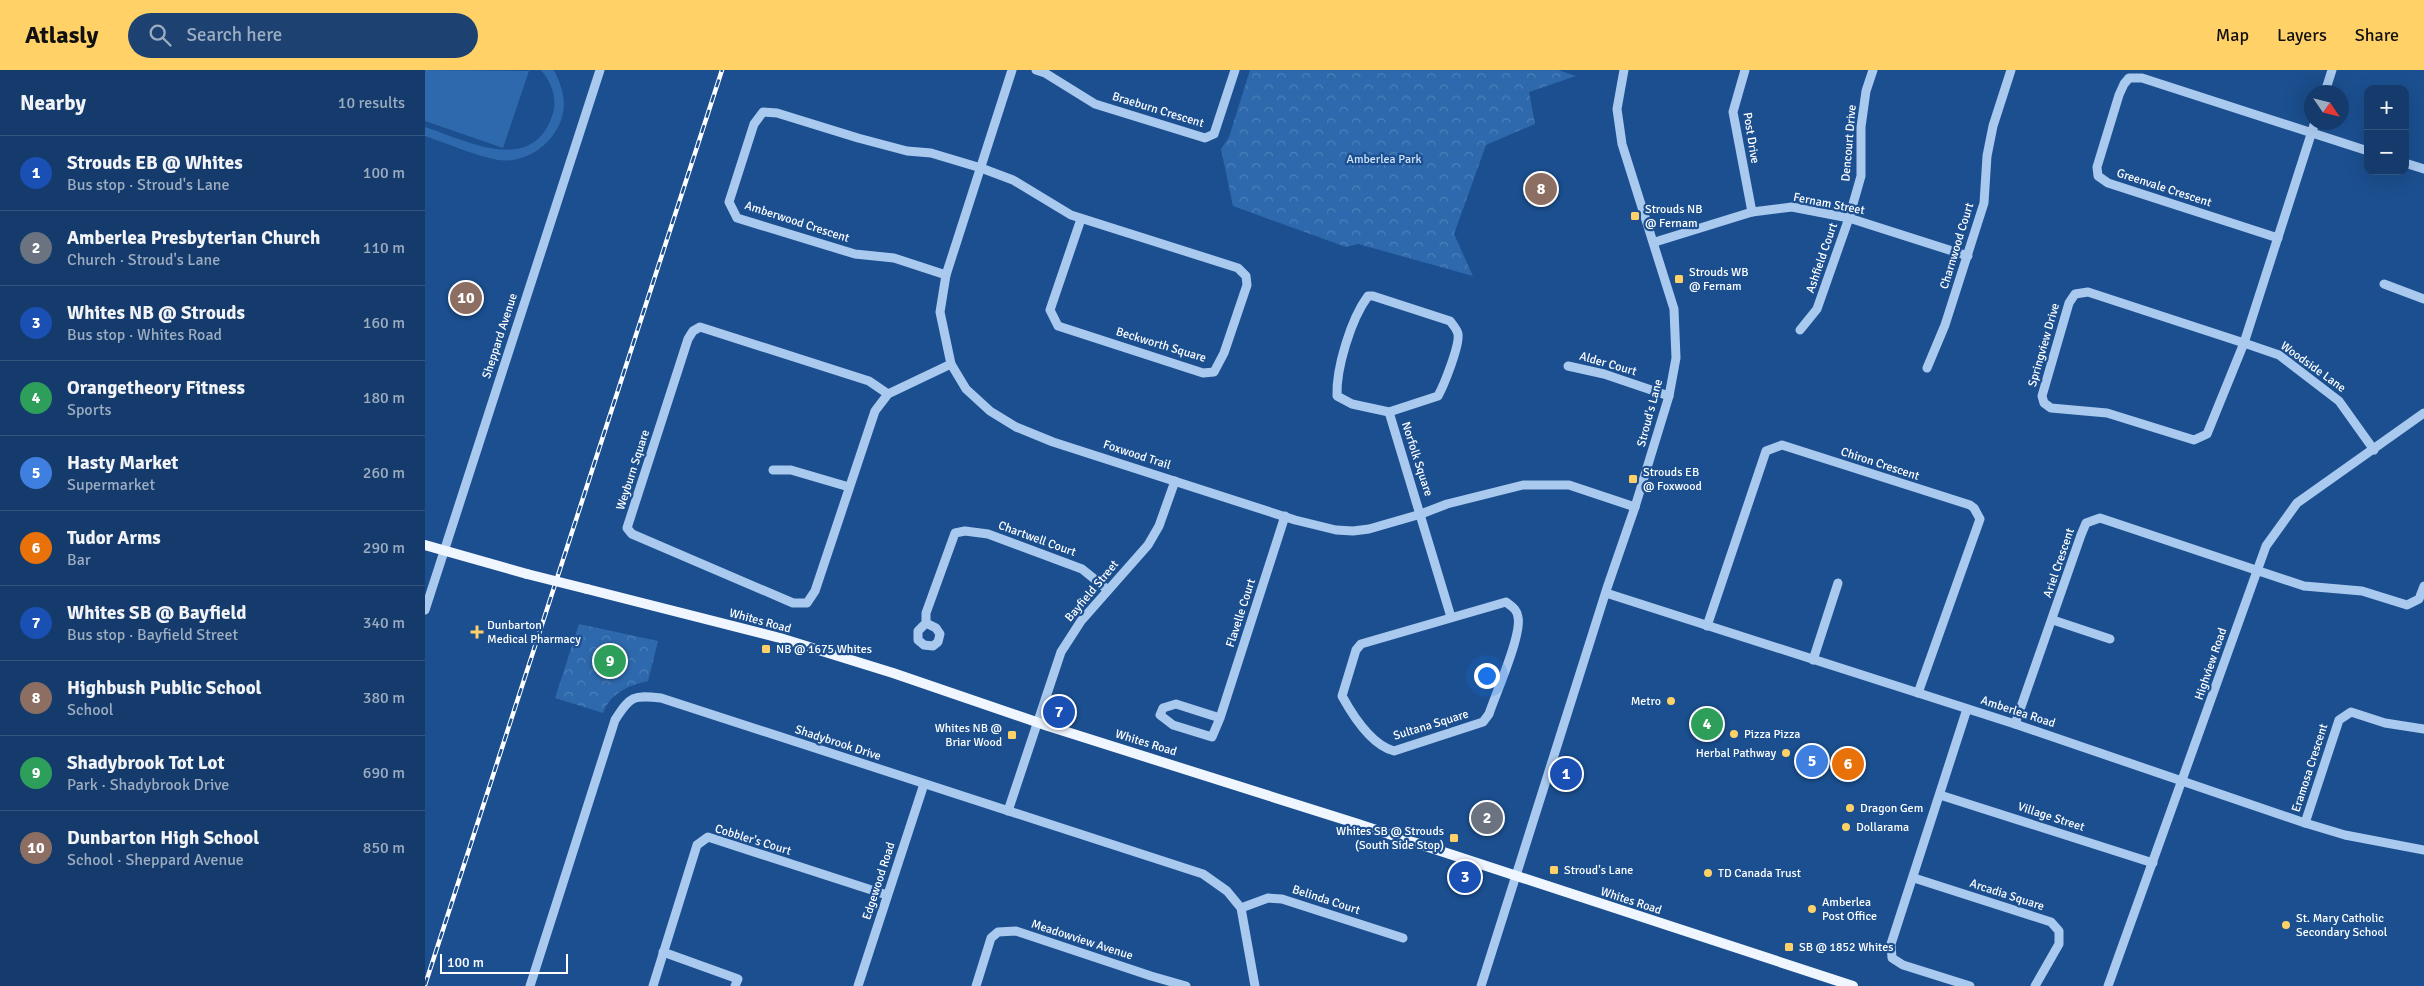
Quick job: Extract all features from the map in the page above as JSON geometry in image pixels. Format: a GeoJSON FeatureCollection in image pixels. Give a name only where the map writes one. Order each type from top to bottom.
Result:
{"type":"FeatureCollection","features":[{"type":"Feature","properties":{"kind":"main road","name":"Whites Road"},"geometry":{"type":"LineString","coordinates":[[425,545],[527,574],[780,638],[893,673],[1038,722],[1853,986]]}},
{"type":"Feature","properties":{"kind":"street","name":"Sheppard Avenue"},"geometry":{"type":"LineString","coordinates":[[425,610],[600,70]]}},
{"type":"Feature","properties":{"kind":"street","name":"Foxwood Trail"},"geometry":{"type":"LineString","coordinates":[[1012,70],[946,275],[941,312],[951,364],[966,389],[990,411],[1016,427],[1053,442],[1285,516],[1336,530],[1353,532],[1421,514],[1447,504],[1523,485],[1569,485],[1635,507]]}},
{"type":"Feature","properties":{"kind":"street","name":"Braeburn Crescent"},"geometry":{"type":"LineString","coordinates":[[1036,70],[1045,73],[1095,104],[1205,138],[1215,134],[1235,70]]}},
{"type":"Feature","properties":{"kind":"street","name":"Stroud's Lane"},"geometry":{"type":"LineString","coordinates":[[1481,986],[1635,507],[1669,396],[1676,358],[1674,309],[1655,242],[1622,144],[1617,109],[1624,70]]}},
{"type":"Feature","properties":{"kind":"street","name":"Post Drive"},"geometry":{"type":"LineString","coordinates":[[1745,70],[1733,112],[1753,212]]}},
{"type":"Feature","properties":{"kind":"street","name":"Dencourt Drive"},"geometry":{"type":"LineString","coordinates":[[1849,218],[1861,176],[1861,128],[1866,91],[1873,70]]}},
{"type":"Feature","properties":{"kind":"street","name":"Charnwood Court"},"geometry":{"type":"LineString","coordinates":[[1927,368],[1945,325],[1983,203],[1987,156],[1993,126],[2011,70]]}},
{"type":"Feature","properties":{"kind":"street"},"geometry":{"type":"LineString","coordinates":[[2327,85],[2332,70]]}},
{"type":"Feature","properties":{"kind":"street","name":"Greenvale Crescent"},"geometry":{"type":"LineString","coordinates":[[2278,238],[2108,183],[2097,176],[2097,167],[2119,95],[2129,78],[2142,78],[2312,133]]}},
{"type":"Feature","properties":{"kind":"street","name":"Amberwood Crescent"},"geometry":{"type":"LineString","coordinates":[[946,275],[895,258],[855,254],[737,218],[729,202],[737,175],[754,124],[763,112],[777,113],[907,152],[931,153],[981,168]]}},
{"type":"Feature","properties":{"kind":"street","name":"Springview Drive"},"geometry":{"type":"LineString","coordinates":[[2244,343],[2088,292],[2075,294],[2069,302],[2042,396],[2045,403],[2051,408],[2107,413],[2194,440],[2207,434],[2244,343],[2313,130]]}},
{"type":"Feature","properties":{"kind":"street"},"geometry":{"type":"LineString","coordinates":[[2312,133],[2364,150]]}},
{"type":"Feature","properties":{"kind":"street"},"geometry":{"type":"LineString","coordinates":[[2409,164],[2424,169]]}},
{"type":"Feature","properties":{"kind":"street","name":"Beckworth Square"},"geometry":{"type":"LineString","coordinates":[[981,168],[1013,180],[1071,215],[1081,219],[1238,268],[1246,276],[1247,285],[1224,354],[1214,372],[1203,373],[1058,326],[1050,310],[1081,219]]}},
{"type":"Feature","properties":{"kind":"street","name":"Fernam Street"},"geometry":{"type":"LineString","coordinates":[[1655,242],[1753,212],[1792,207],[1849,218],[1968,256]]}},
{"type":"Feature","properties":{"kind":"street","name":"Ashfield Court"},"geometry":{"type":"LineString","coordinates":[[1800,330],[1817,309],[1849,218]]}},
{"type":"Feature","properties":{"kind":"street"},"geometry":{"type":"LineString","coordinates":[[2384,284],[2424,299]]}},
{"type":"Feature","properties":{"kind":"street","name":"Norfolk Square"},"geometry":{"type":"LineString","coordinates":[[1368,296],[1449,321],[1459,336],[1447,379],[1438,396],[1389,412],[1352,404],[1337,396],[1336,379],[1360,308],[1368,296]]}},
{"type":"Feature","properties":{"kind":"street","name":"Weyburn Square"},"geometry":{"type":"LineString","coordinates":[[888,394],[869,381],[700,327],[693,331],[688,340],[627,528],[632,534],[793,603],[807,603],[815,591],[875,411],[888,394],[951,364]]}},
{"type":"Feature","properties":{"kind":"street","name":"Woodside Lane"},"geometry":{"type":"LineString","coordinates":[[2244,343],[2279,355],[2339,401],[2374,450]]}},
{"type":"Feature","properties":{"kind":"street","name":"Alder Court"},"geometry":{"type":"LineString","coordinates":[[1568,366],[1604,374],[1669,396]]}},
{"type":"Feature","properties":{"kind":"street","name":"Norfolk Square"},"geometry":{"type":"LineString","coordinates":[[1389,412],[1421,514]]}},
{"type":"Feature","properties":{"kind":"street","name":"Highview Road"},"geometry":{"type":"LineString","coordinates":[[2108,986],[2184,780],[2266,546],[2297,504],[2424,413]]}},
{"type":"Feature","properties":{"kind":"street","name":"Chiron Crescent"},"geometry":{"type":"LineString","coordinates":[[1707,626],[1766,451],[1781,445],[1810,454],[1970,505],[1980,518],[1918,693]]}},
{"type":"Feature","properties":{"kind":"street"},"geometry":{"type":"LineString","coordinates":[[773,470],[791,470],[849,487]]}},
{"type":"Feature","properties":{"kind":"street","name":"Bayfield Street"},"geometry":{"type":"LineString","coordinates":[[1008,811],[1061,652],[1081,621],[1151,539],[1159,526],[1175,481]]}},
{"type":"Feature","properties":{"kind":"street"},"geometry":{"type":"LineString","coordinates":[[1421,514],[1451,618]]}},
{"type":"Feature","properties":{"kind":"street","name":"Flavelle Court"},"geometry":{"type":"LineString","coordinates":[[1220,718],[1176,704],[1163,708],[1160,715],[1173,725],[1212,737],[1220,718],[1285,516]]}},
{"type":"Feature","properties":{"kind":"street","name":"Ariel Crescent"},"geometry":{"type":"LineString","coordinates":[[2015,724],[2086,523],[2100,518],[2257,570]]}},
{"type":"Feature","properties":{"kind":"street","name":"Chartwell Court"},"geometry":{"type":"LineString","coordinates":[[926,623],[926,613],[955,533],[965,531],[988,534],[1082,569],[1107,590]]}},
{"type":"Feature","properties":{"kind":"street"},"geometry":{"type":"LineString","coordinates":[[2257,570],[2304,586],[2362,591],[2407,605],[2419,599],[2424,586]]}},
{"type":"Feature","properties":{"kind":"street"},"geometry":{"type":"LineString","coordinates":[[1813,660],[1838,583]]}},
{"type":"Feature","properties":{"kind":"street","name":"Amberlea Road"},"geometry":{"type":"LineString","coordinates":[[1606,593],[2015,724],[2305,822],[2369,840],[2424,850]]}},
{"type":"Feature","properties":{"kind":"street","name":"Sultana Square"},"geometry":{"type":"LineString","coordinates":[[1506,602],[1516,610],[1519,619],[1516,634],[1489,714],[1483,722],[1394,751],[1386,749],[1378,744],[1348,708],[1342,696],[1356,650],[1361,644],[1451,618],[1506,602]]}},
{"type":"Feature","properties":{"kind":"street"},"geometry":{"type":"LineString","coordinates":[[2053,620],[2110,638]]}},
{"type":"Feature","properties":{"kind":"street","name":"Shadybrook Drive"},"geometry":{"type":"LineString","coordinates":[[529,986],[615,720],[627,701],[639,695],[661,698],[1203,874],[1217,882],[1241,908]]}},
{"type":"Feature","properties":{"kind":"street"},"geometry":{"type":"LineString","coordinates":[[1967,709],[1914,878],[1891,944],[1893,958],[1903,965],[1970,986]]}},
{"type":"Feature","properties":{"kind":"street","name":"Eramosa Crescent"},"geometry":{"type":"LineString","coordinates":[[2305,822],[2339,720],[2344,715],[2351,712],[2385,723],[2424,729]]}},
{"type":"Feature","properties":{"kind":"street","name":"Edgewood Road"},"geometry":{"type":"LineString","coordinates":[[859,986],[924,784]]}},
{"type":"Feature","properties":{"kind":"street","name":"Village Street"},"geometry":{"type":"LineString","coordinates":[[1940,795],[2153,864]]}},
{"type":"Feature","properties":{"kind":"street","name":"Cobbler's Court"},"geometry":{"type":"LineString","coordinates":[[653,986],[697,845],[708,837],[887,895]]}},
{"type":"Feature","properties":{"kind":"street","name":"Arcadia Square"},"geometry":{"type":"LineString","coordinates":[[1914,878],[2051,922],[2059,932],[2059,944],[2035,986]]}},
{"type":"Feature","properties":{"kind":"street","name":"Belinda Court"},"geometry":{"type":"LineString","coordinates":[[1241,908],[1268,898],[1282,899],[1403,938]]}},
{"type":"Feature","properties":{"kind":"street"},"geometry":{"type":"LineString","coordinates":[[1241,908],[1255,986]]}},
{"type":"Feature","properties":{"kind":"street","name":"Meadowview Avenue"},"geometry":{"type":"LineString","coordinates":[[975,986],[991,938],[998,932],[1016,931],[1186,986]]}},
{"type":"Feature","properties":{"kind":"street"},"geometry":{"type":"LineString","coordinates":[[663,952],[738,979],[735,986]]}},
{"type":"Feature","properties":{"kind":"green space"},"geometry":{"type":"Polygon","coordinates":[[[425,70],[529,71],[503,148],[425,121],[425,70]]]}},
{"type":"Feature","properties":{"kind":"green space"},"geometry":{"type":"Polygon","coordinates":[[[541,70],[553,70],[555,72],[562,92],[564,108],[560,124],[555,133],[548,142],[530,155],[509,160],[498,160],[425,136],[425,127],[477,145],[496,149],[514,149],[529,145],[542,134],[554,110],[553,92],[541,70]]]}},
{"type":"Feature","properties":{"kind":"green space","name":"Amberlea Park"},"geometry":{"type":"Polygon","coordinates":[[[1250,70],[1558,70],[1576,76],[1529,92],[1535,124],[1486,145],[1454,234],[1473,276],[1358,244],[1346,247],[1233,206],[1221,149],[1229,137],[1250,70]]]}},
{"type":"Feature","properties":{"kind":"green space"},"geometry":{"type":"Polygon","coordinates":[[[579,624],[658,641],[648,681],[633,685],[615,695],[603,713],[555,698],[579,624]]]}},
{"type":"Feature","properties":{"kind":"railway"},"geometry":{"type":"LineString","coordinates":[[425,985],[722,70]]}},
{"type":"Feature","properties":{"kind":"place","name":"Highbush Public School"},"geometry":{"type":"Point","coordinates":[1541,189]}},
{"type":"Feature","properties":{"kind":"place","name":"Strouds NB @ Fernam"},"geometry":{"type":"Point","coordinates":[1635,216]}},
{"type":"Feature","properties":{"kind":"place","name":"Strouds WB @ Fernam"},"geometry":{"type":"Point","coordinates":[1679,279]}},
{"type":"Feature","properties":{"kind":"place","name":"Dunbarton High School"},"geometry":{"type":"Point","coordinates":[466,298]}},
{"type":"Feature","properties":{"kind":"place","name":"Strouds EB @ Foxwood"},"geometry":{"type":"Point","coordinates":[1633,479]}},
{"type":"Feature","properties":{"kind":"place","name":"Dunbarton Medical Pharmacy"},"geometry":{"type":"Point","coordinates":[477,632]}},
{"type":"Feature","properties":{"kind":"place","name":"NB @ 1675 Whites"},"geometry":{"type":"Point","coordinates":[766,649]}},
{"type":"Feature","properties":{"kind":"place","name":"Shadybrook Tot Lot"},"geometry":{"type":"Point","coordinates":[610,661]}},
{"type":"Feature","properties":{"kind":"place","name":"Metro"},"geometry":{"type":"Point","coordinates":[1671,701]}},
{"type":"Feature","properties":{"kind":"place","name":"Whites SB @ Bayfield"},"geometry":{"type":"Point","coordinates":[1059,712]}},
{"type":"Feature","properties":{"kind":"place","name":"Orangetheory Fitness"},"geometry":{"type":"Point","coordinates":[1707,724]}},
{"type":"Feature","properties":{"kind":"place","name":"Pizza Pizza"},"geometry":{"type":"Point","coordinates":[1734,734]}},
{"type":"Feature","properties":{"kind":"place","name":"Whites NB @ Briar Wood"},"geometry":{"type":"Point","coordinates":[1012,735]}},
{"type":"Feature","properties":{"kind":"place","name":"Herbal Pathway"},"geometry":{"type":"Point","coordinates":[1786,753]}},
{"type":"Feature","properties":{"kind":"place","name":"Hasty Market"},"geometry":{"type":"Point","coordinates":[1812,761]}},
{"type":"Feature","properties":{"kind":"place","name":"Tudor Arms"},"geometry":{"type":"Point","coordinates":[1848,764]}},
{"type":"Feature","properties":{"kind":"place","name":"Strouds EB @ Whites"},"geometry":{"type":"Point","coordinates":[1566,774]}},
{"type":"Feature","properties":{"kind":"place","name":"Dragon Gem"},"geometry":{"type":"Point","coordinates":[1850,808]}},
{"type":"Feature","properties":{"kind":"place","name":"Amberlea Presbyterian Church"},"geometry":{"type":"Point","coordinates":[1487,818]}},
{"type":"Feature","properties":{"kind":"place","name":"Dollarama"},"geometry":{"type":"Point","coordinates":[1846,827]}},
{"type":"Feature","properties":{"kind":"place","name":"Whites SB @ Strouds (South Side Stop)"},"geometry":{"type":"Point","coordinates":[1454,838]}},
{"type":"Feature","properties":{"kind":"place","name":"Stroud's Lane"},"geometry":{"type":"Point","coordinates":[1554,870]}},
{"type":"Feature","properties":{"kind":"place","name":"TD Canada Trust"},"geometry":{"type":"Point","coordinates":[1708,873]}},
{"type":"Feature","properties":{"kind":"place","name":"Whites NB @ Strouds"},"geometry":{"type":"Point","coordinates":[1465,877]}},
{"type":"Feature","properties":{"kind":"place","name":"Amberlea Post Office"},"geometry":{"type":"Point","coordinates":[1812,909]}},
{"type":"Feature","properties":{"kind":"place","name":"St. Mary Catholic Secondary School"},"geometry":{"type":"Point","coordinates":[2286,925]}},
{"type":"Feature","properties":{"kind":"place","name":"SB @ 1852 Whites"},"geometry":{"type":"Point","coordinates":[1789,947]}}]}
